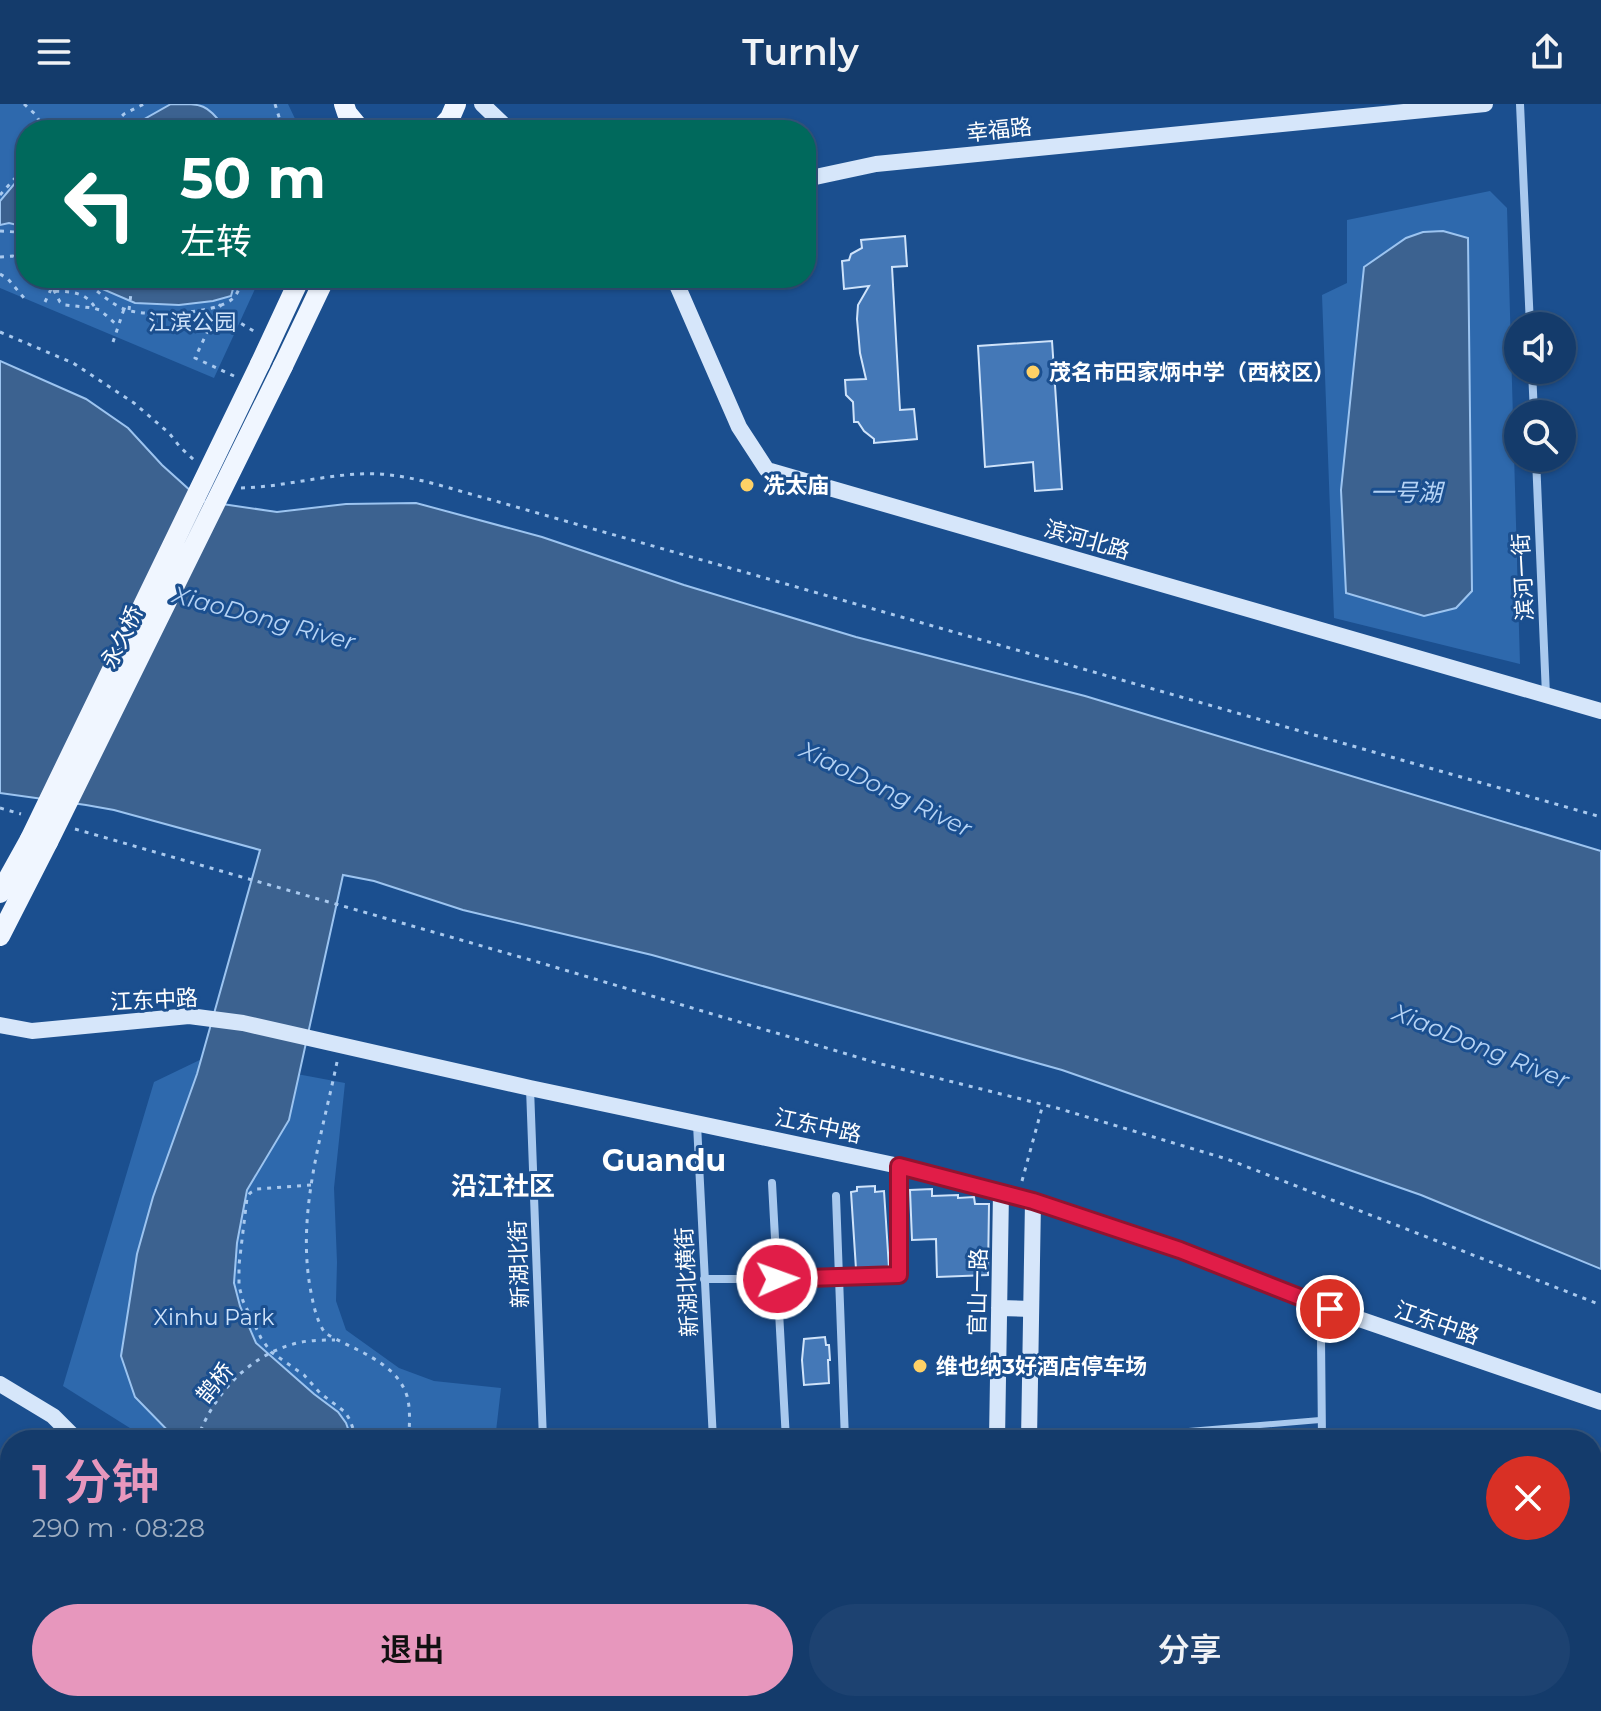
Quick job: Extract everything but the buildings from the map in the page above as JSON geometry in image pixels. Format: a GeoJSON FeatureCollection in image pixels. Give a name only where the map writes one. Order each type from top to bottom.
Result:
{"type":"FeatureCollection","features":[{"type":"Feature","properties":{"kind":"main road","name":"永久桥"},"geometry":{"type":"LineString","coordinates":[[39,840],[295,288]]}},
{"type":"Feature","properties":{"kind":"main road","name":"永久桥"},"geometry":{"type":"LineString","coordinates":[[39,840],[320,288]]}},
{"type":"Feature","properties":{"kind":"main road"},"geometry":{"type":"LineString","coordinates":[[0,893],[39,840]]}},
{"type":"Feature","properties":{"kind":"main road"},"geometry":{"type":"LineString","coordinates":[[0,936],[39,840]]}},
{"type":"Feature","properties":{"kind":"street"},"geometry":{"type":"LineString","coordinates":[[482,104],[499,120]]}},
{"type":"Feature","properties":{"kind":"street","name":"幸福路"},"geometry":{"type":"LineString","coordinates":[[816,177],[876,164],[1485,104]]}},
{"type":"Feature","properties":{"kind":"street"},"geometry":{"type":"LineString","coordinates":[[1520,104],[1529,312]]}},
{"type":"Feature","properties":{"kind":"street","name":"滨河北路"},"geometry":{"type":"LineString","coordinates":[[678,288],[739,427],[767,470],[1601,711]]}},
{"type":"Feature","properties":{"kind":"street","name":"滨河一街"},"geometry":{"type":"LineString","coordinates":[[1537,472],[1546,695]]}},
{"type":"Feature","properties":{"kind":"street","name":"江东中路"},"geometry":{"type":"LineString","coordinates":[[0,1025],[32,1031],[189,1016],[243,1023],[899,1166],[1018,1196],[1180,1250],[1330,1309],[1601,1402]]}},
{"type":"Feature","properties":{"kind":"street","name":"新湖北街"},"geometry":{"type":"LineString","coordinates":[[530,1088],[543,1430]]}},
{"type":"Feature","properties":{"kind":"street","name":"新湖北横街"},"geometry":{"type":"LineString","coordinates":[[697,1123],[712,1430]]}},
{"type":"Feature","properties":{"kind":"street"},"geometry":{"type":"LineString","coordinates":[[704,1279],[899,1275],[899,1166]]}},
{"type":"Feature","properties":{"kind":"street"},"geometry":{"type":"LineString","coordinates":[[772,1183],[785,1430]]}},
{"type":"Feature","properties":{"kind":"street"},"geometry":{"type":"LineString","coordinates":[[836,1196],[845,1430]]}},
{"type":"Feature","properties":{"kind":"street"},"geometry":{"type":"LineString","coordinates":[[1018,1196],[1031,1309],[1029,1430]]}},
{"type":"Feature","properties":{"kind":"street","name":"官山一路"},"geometry":{"type":"LineString","coordinates":[[997,1430],[999,1308],[1018,1196]]}},
{"type":"Feature","properties":{"kind":"street"},"geometry":{"type":"LineString","coordinates":[[999,1308],[1031,1309]]}},
{"type":"Feature","properties":{"kind":"street"},"geometry":{"type":"LineString","coordinates":[[1321,1430],[1321,1338],[1330,1309]]}},
{"type":"Feature","properties":{"kind":"street"},"geometry":{"type":"LineString","coordinates":[[0,1384],[53,1416],[67,1430]]}},
{"type":"Feature","properties":{"kind":"lane"},"geometry":{"type":"LineString","coordinates":[[1201,1430],[1320,1420]]}},
{"type":"Feature","properties":{"kind":"path"},"geometry":{"type":"LineString","coordinates":[[24,104],[39,120]]}},
{"type":"Feature","properties":{"kind":"path"},"geometry":{"type":"LineString","coordinates":[[118,120],[144,104]]}},
{"type":"Feature","properties":{"kind":"path"},"geometry":{"type":"LineString","coordinates":[[0,195],[16,177]]}},
{"type":"Feature","properties":{"kind":"path"},"geometry":{"type":"LineString","coordinates":[[0,274],[24,298]]}},
{"type":"Feature","properties":{"kind":"path"},"geometry":{"type":"LineString","coordinates":[[95,288],[127,310],[151,313],[186,313],[220,305],[233,299],[239,288]]}},
{"type":"Feature","properties":{"kind":"path"},"geometry":{"type":"LineString","coordinates":[[54,289],[80,293],[118,326]]}},
{"type":"Feature","properties":{"kind":"path"},"geometry":{"type":"LineString","coordinates":[[45,302],[54,289]]}},
{"type":"Feature","properties":{"kind":"path"},"geometry":{"type":"LineString","coordinates":[[54,289],[60,302],[65,305],[96,309]]}},
{"type":"Feature","properties":{"kind":"path"},"geometry":{"type":"LineString","coordinates":[[113,342],[131,293]]}},
{"type":"Feature","properties":{"kind":"path"},"geometry":{"type":"LineString","coordinates":[[220,305],[244,327],[272,340]]}},
{"type":"Feature","properties":{"kind":"path"},"geometry":{"type":"LineString","coordinates":[[220,305],[195,358],[251,384]]}},
{"type":"Feature","properties":{"kind":"path"},"geometry":{"type":"LineString","coordinates":[[0,332],[73,363],[134,403],[202,466]]}},
{"type":"Feature","properties":{"kind":"path"},"geometry":{"type":"LineString","coordinates":[[242,489],[360,473],[399,476],[508,504],[1601,817]]}},
{"type":"Feature","properties":{"kind":"path"},"geometry":{"type":"LineString","coordinates":[[0,808],[27,816]]}},
{"type":"Feature","properties":{"kind":"path"},"geometry":{"type":"LineString","coordinates":[[68,827],[877,1063],[1043,1104],[1227,1159],[1601,1305]]}},
{"type":"Feature","properties":{"kind":"path"},"geometry":{"type":"LineString","coordinates":[[341,1044],[311,1185],[306,1226],[307,1269],[313,1304],[325,1333],[372,1358],[400,1382],[407,1395],[409,1430]]}},
{"type":"Feature","properties":{"kind":"path"},"geometry":{"type":"LineString","coordinates":[[1018,1196],[1043,1104]]}},
{"type":"Feature","properties":{"kind":"path"},"geometry":{"type":"LineString","coordinates":[[311,1185],[257,1189],[250,1193],[239,1265],[239,1286],[243,1301],[269,1353],[304,1375],[320,1393],[345,1412],[354,1430]]}},
{"type":"Feature","properties":{"kind":"path"},"geometry":{"type":"LineString","coordinates":[[269,1353],[297,1343],[335,1340]]}},
{"type":"Feature","properties":{"kind":"path","name":"鹊桥"},"geometry":{"type":"LineString","coordinates":[[201,1430],[221,1393],[238,1375],[269,1353]]}},
{"type":"Feature","properties":{"kind":"green space","name":"江滨公园"},"geometry":{"type":"Polygon","coordinates":[[[0,104],[288,104],[296,120],[16,120],[16,288],[255,288],[214,378],[0,288],[0,104]]]}},
{"type":"Feature","properties":{"kind":"green space"},"geometry":{"type":"Polygon","coordinates":[[[1490,191],[1507,208],[1510,312],[1504,312],[1504,384],[1512,384],[1512,400],[1504,400],[1504,472],[1515,472],[1520,664],[1334,618],[1322,295],[1347,283],[1347,220],[1490,191]]]}},
{"type":"Feature","properties":{"kind":"green space","name":"Xinhu Park"},"geometry":{"type":"Polygon","coordinates":[[[206,1057],[345,1083],[334,1188],[336,1301],[346,1330],[399,1368],[434,1381],[501,1388],[496,1430],[133,1430],[63,1386],[154,1082],[206,1057]]]}},
{"type":"Feature","properties":{"kind":"water"},"geometry":{"type":"Polygon","coordinates":[[[171,104],[192,104],[204,107],[218,120],[143,120],[171,104]]]}},
{"type":"Feature","properties":{"kind":"water"},"geometry":{"type":"Polygon","coordinates":[[[16,182],[16,225],[0,225],[0,201],[16,182]]]}},
{"type":"Feature","properties":{"kind":"water","name":"一号湖"},"geometry":{"type":"Polygon","coordinates":[[[1443,231],[1468,238],[1472,591],[1456,608],[1424,616],[1346,593],[1341,490],[1364,267],[1406,238],[1423,232],[1443,231]]]}},
{"type":"Feature","properties":{"kind":"water"},"geometry":{"type":"Polygon","coordinates":[[[100,288],[233,288],[231,296],[213,301],[179,305],[135,303],[100,288]]]}},
{"type":"Feature","properties":{"kind":"water","name":"XiaoDong River"},"geometry":{"type":"Polygon","coordinates":[[[0,361],[86,399],[128,428],[162,465],[202,501],[277,512],[346,504],[416,503],[542,537],[684,585],[856,637],[1085,696],[1601,851],[1601,1269],[1421,1195],[1062,1070],[652,955],[463,910],[374,881],[343,875],[289,1120],[247,1190],[237,1243],[234,1283],[256,1343],[338,1412],[348,1430],[167,1430],[135,1397],[121,1356],[137,1254],[153,1197],[197,1074],[260,850],[114,810],[0,793],[0,361]]]}},
{"type":"Feature","properties":{"kind":"place","name":"茂名市田家炳中学（西校区）"},"geometry":{"type":"Point","coordinates":[1033,372]}},
{"type":"Feature","properties":{"kind":"place","name":"冼太庙"},"geometry":{"type":"Point","coordinates":[747,485]}},
{"type":"Feature","properties":{"kind":"place","name":"维也纳3好酒店停车场"},"geometry":{"type":"Point","coordinates":[920,1366]}},
{"type":"Feature","properties":{"kind":"district","name":"Guandu"},"geometry":{"type":"Point","coordinates":[664,1160]}},
{"type":"Feature","properties":{"kind":"district","name":"沿江社区"},"geometry":{"type":"Point","coordinates":[503,1186]}},
{"type":"Feature","properties":{"kind":"route"},"geometry":{"type":"LineString","coordinates":[[777,1279],[899,1275],[899,1166],[1033,1201],[1180,1250],[1330,1309]]}}]}
